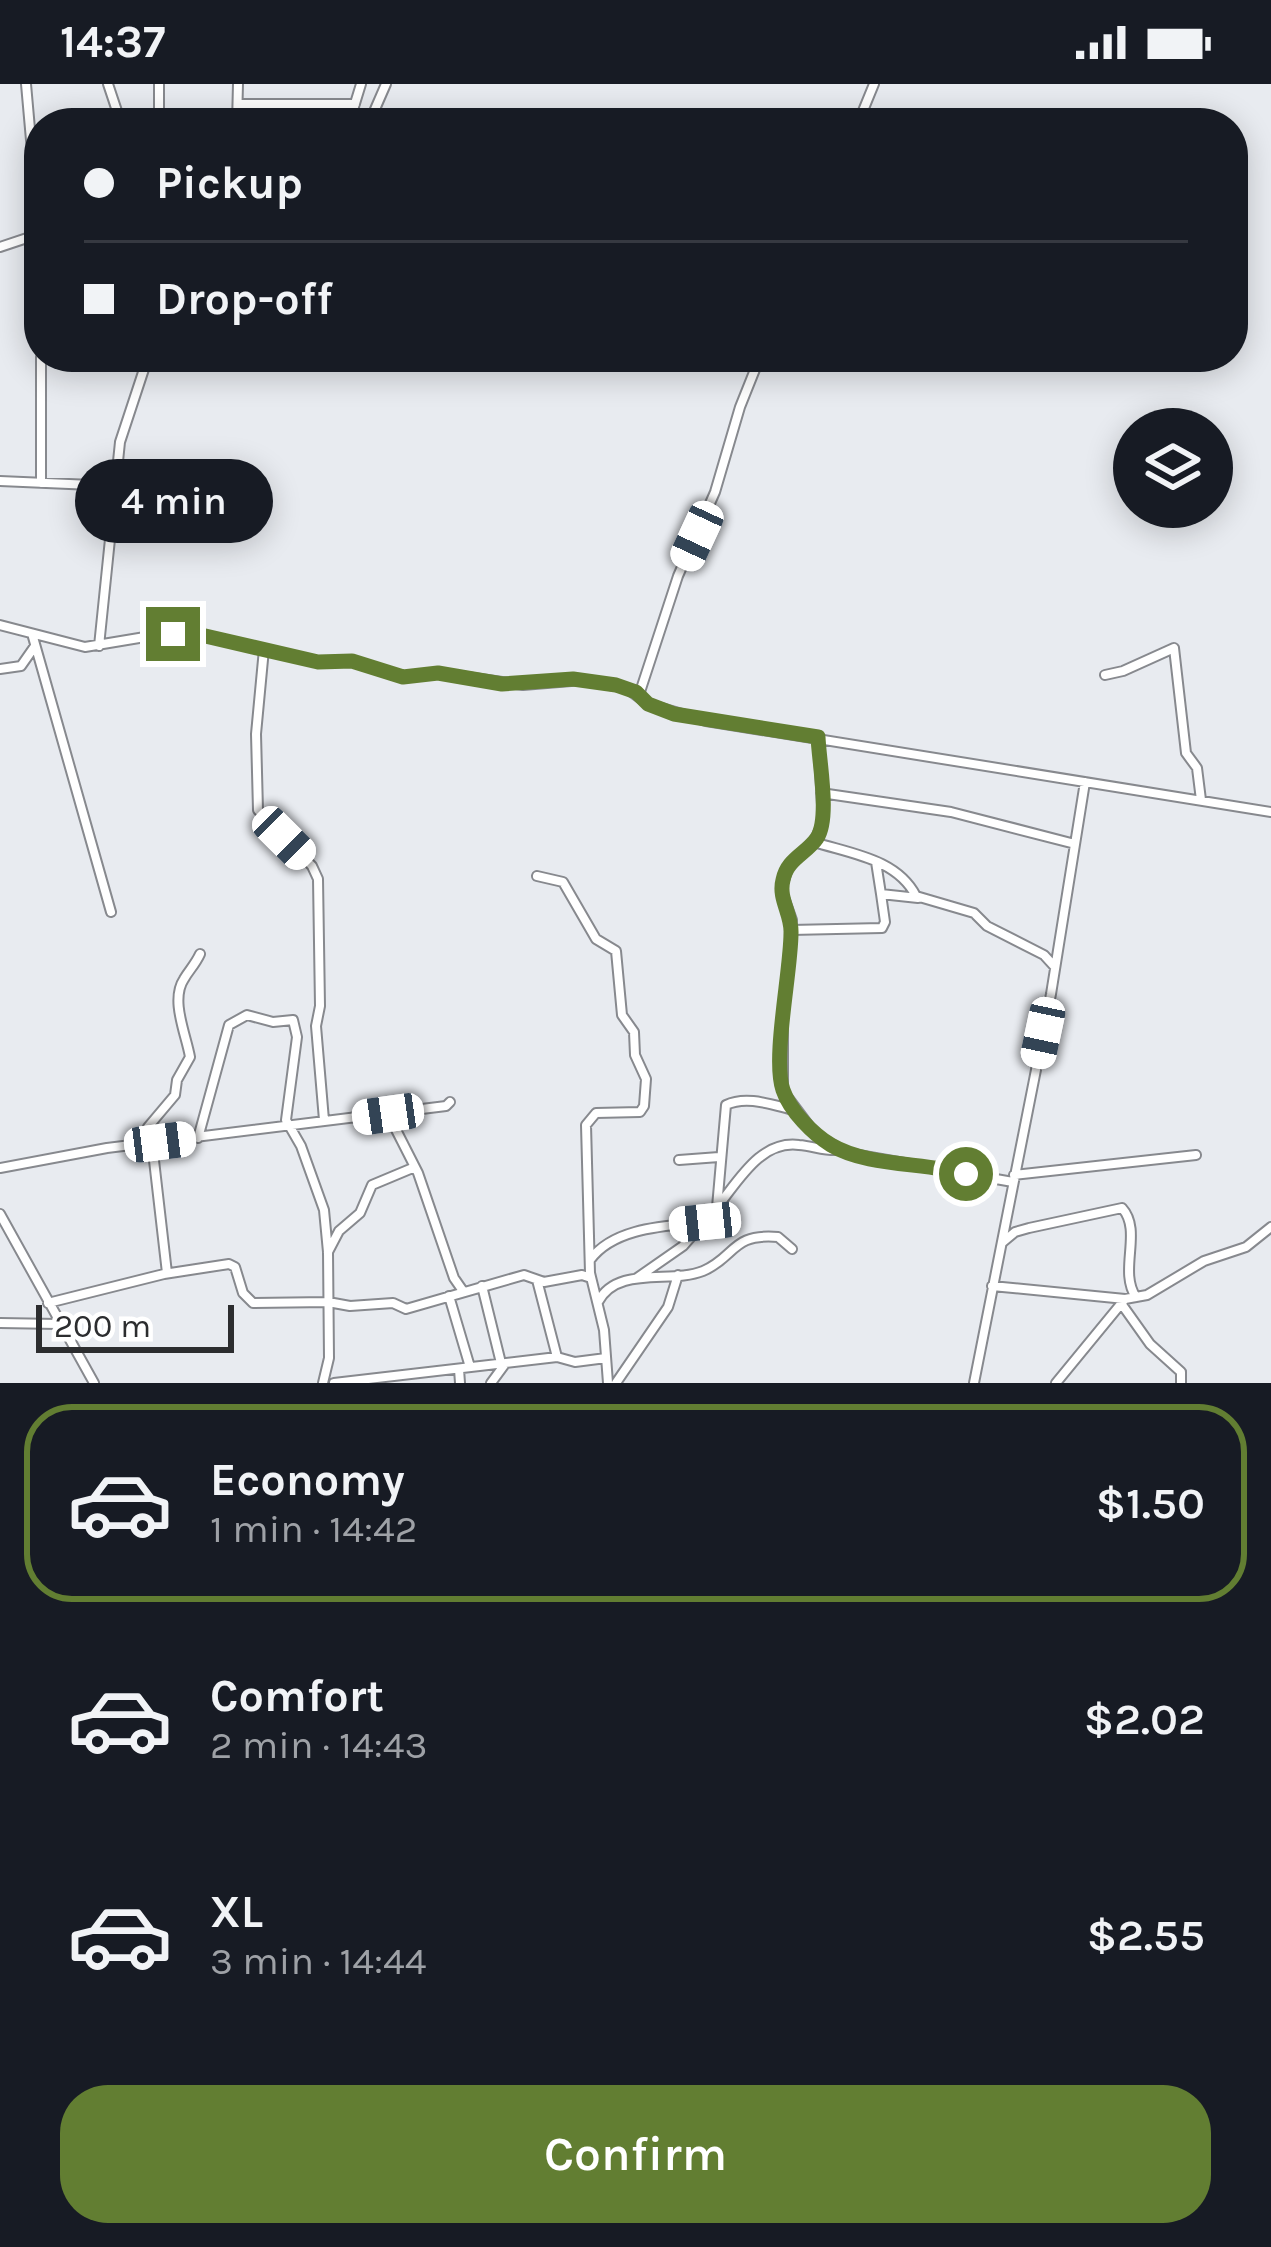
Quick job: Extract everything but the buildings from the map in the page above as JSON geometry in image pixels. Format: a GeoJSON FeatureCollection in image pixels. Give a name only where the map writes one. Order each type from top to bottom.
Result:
{"type":"FeatureCollection","features":[{"type":"Feature","properties":{"kind":"street"},"geometry":{"type":"LineString","coordinates":[[238,84],[238,108]]}},
{"type":"Feature","properties":{"kind":"street"},"geometry":{"type":"LineString","coordinates":[[354,108],[361,84]]}},
{"type":"Feature","properties":{"kind":"street"},"geometry":{"type":"LineString","coordinates":[[238,104],[355,104]]}},
{"type":"Feature","properties":{"kind":"street"},"geometry":{"type":"LineString","coordinates":[[41,372],[41,483]]}},
{"type":"Feature","properties":{"kind":"street"},"geometry":{"type":"LineString","coordinates":[[99,646],[120,442],[143,372]]}},
{"type":"Feature","properties":{"kind":"street"},"geometry":{"type":"LineString","coordinates":[[639,695],[754,372]]}},
{"type":"Feature","properties":{"kind":"street"},"geometry":{"type":"LineString","coordinates":[[0,481],[115,486]]}},
{"type":"Feature","properties":{"kind":"street"},"geometry":{"type":"LineString","coordinates":[[0,626],[34,641],[75,646],[201,635],[318,662],[352,661],[403,677],[438,673],[523,685],[573,679],[616,685],[674,714],[920,753],[968,766],[1271,812]]}},
{"type":"Feature","properties":{"kind":"street"},"geometry":{"type":"LineString","coordinates":[[0,670],[21,666],[34,641]]}},
{"type":"Feature","properties":{"kind":"street"},"geometry":{"type":"LineString","coordinates":[[34,641],[111,912]]}},
{"type":"Feature","properties":{"kind":"street"},"geometry":{"type":"LineString","coordinates":[[1105,675],[1174,648],[1186,753],[1197,768],[1201,800]]}},
{"type":"Feature","properties":{"kind":"street"},"geometry":{"type":"LineString","coordinates":[[264,649],[256,734],[257,810],[318,878],[320,1006],[316,1026],[324,1120]]}},
{"type":"Feature","properties":{"kind":"street"},"geometry":{"type":"LineString","coordinates":[[818,737],[823,822],[814,842],[790,863],[783,879],[782,896],[791,930],[781,1081],[795,1110],[817,1135],[864,1158],[1013,1178],[1196,1155]]}},
{"type":"Feature","properties":{"kind":"street"},"geometry":{"type":"LineString","coordinates":[[974,1383],[1055,968],[1085,782]]}},
{"type":"Feature","properties":{"kind":"street"},"geometry":{"type":"LineString","coordinates":[[821,793],[952,812],[1075,844]]}},
{"type":"Feature","properties":{"kind":"street"},"geometry":{"type":"LineString","coordinates":[[814,842],[888,864],[918,898]]}},
{"type":"Feature","properties":{"kind":"street"},"geometry":{"type":"LineString","coordinates":[[791,930],[882,928],[876,862]]}},
{"type":"Feature","properties":{"kind":"street"},"geometry":{"type":"LineString","coordinates":[[537,876],[563,882],[596,939],[616,951],[622,1015],[634,1032],[635,1054],[646,1078],[640,1112],[596,1113],[586,1125],[590,1261],[612,1383]]}},
{"type":"Feature","properties":{"kind":"street"},"geometry":{"type":"LineString","coordinates":[[880,894],[918,898],[974,913],[987,926],[1044,955],[1055,968]]}},
{"type":"Feature","properties":{"kind":"street"},"geometry":{"type":"LineString","coordinates":[[167,1274],[148,1126],[175,1095],[177,1079],[190,1057],[179,993],[200,955]]}},
{"type":"Feature","properties":{"kind":"street"},"geometry":{"type":"LineString","coordinates":[[197,1138],[229,1025],[247,1016],[294,1022],[297,1037],[288,1126],[301,1146],[324,1210],[328,1252],[329,1358],[323,1383]]}},
{"type":"Feature","properties":{"kind":"street"},"geometry":{"type":"LineString","coordinates":[[717,1207],[723,1117],[729,1103],[756,1101],[795,1110]]}},
{"type":"Feature","properties":{"kind":"street"},"geometry":{"type":"LineString","coordinates":[[0,1168],[450,1102]]}},
{"type":"Feature","properties":{"kind":"street"},"geometry":{"type":"LineString","coordinates":[[388,1114],[415,1167],[463,1291]]}},
{"type":"Feature","properties":{"kind":"street"},"geometry":{"type":"LineString","coordinates":[[597,1306],[609,1288],[637,1278],[683,1246],[733,1184],[771,1148],[797,1144],[842,1150]]}},
{"type":"Feature","properties":{"kind":"street"},"geometry":{"type":"LineString","coordinates":[[679,1160],[719,1157]]}},
{"type":"Feature","properties":{"kind":"street"},"geometry":{"type":"LineString","coordinates":[[328,1252],[339,1232],[361,1213],[372,1184],[415,1167]]}},
{"type":"Feature","properties":{"kind":"street"},"geometry":{"type":"LineString","coordinates":[[1002,1244],[1015,1232],[1122,1208],[1130,1219],[1128,1279],[1137,1298]]}},
{"type":"Feature","properties":{"kind":"street"},"geometry":{"type":"LineString","coordinates":[[0,1214],[94,1383]]}},
{"type":"Feature","properties":{"kind":"street"},"geometry":{"type":"LineString","coordinates":[[590,1261],[597,1251],[634,1232],[705,1222]]}},
{"type":"Feature","properties":{"kind":"street"},"geometry":{"type":"LineString","coordinates":[[992,1286],[1124,1302],[1176,1280],[1204,1261],[1246,1247],[1271,1227]]}},
{"type":"Feature","properties":{"kind":"street"},"geometry":{"type":"LineString","coordinates":[[637,1278],[704,1270],[735,1244],[752,1238],[778,1237],[792,1250]]}},
{"type":"Feature","properties":{"kind":"street"},"geometry":{"type":"LineString","coordinates":[[48,1303],[229,1264],[235,1267],[246,1299],[253,1303],[393,1303],[406,1310],[524,1275],[553,1281],[582,1275],[592,1279]]}},
{"type":"Feature","properties":{"kind":"street"},"geometry":{"type":"LineString","coordinates":[[612,1383],[668,1307],[678,1275]]}},
{"type":"Feature","properties":{"kind":"street"},"geometry":{"type":"LineString","coordinates":[[537,1280],[557,1357]]}},
{"type":"Feature","properties":{"kind":"street"},"geometry":{"type":"LineString","coordinates":[[482,1286],[503,1363],[491,1383]]}},
{"type":"Feature","properties":{"kind":"street"},"geometry":{"type":"LineString","coordinates":[[449,1296],[470,1367]]}},
{"type":"Feature","properties":{"kind":"street"},"geometry":{"type":"LineString","coordinates":[[1056,1383],[1124,1302]]}},
{"type":"Feature","properties":{"kind":"street"},"geometry":{"type":"LineString","coordinates":[[1124,1302],[1150,1344],[1183,1375],[1181,1383]]}},
{"type":"Feature","properties":{"kind":"street"},"geometry":{"type":"LineString","coordinates":[[0,1323],[59,1324]]}},
{"type":"Feature","properties":{"kind":"street"},"geometry":{"type":"LineString","coordinates":[[334,1383],[557,1357],[575,1362],[606,1358]]}},
{"type":"Feature","properties":{"kind":"street"},"geometry":{"type":"LineString","coordinates":[[459,1369],[460,1383]]}},
{"type":"Feature","properties":{"kind":"route"},"geometry":{"type":"LineString","coordinates":[[173,634],[201,635],[318,662],[352,661],[403,677],[438,673],[502,684],[573,679],[616,685],[674,714],[818,737],[823,822],[814,842],[786,869],[782,889],[792,920],[783,1016],[783,1091],[817,1135],[842,1150],[864,1158],[966,1174]]}}]}
